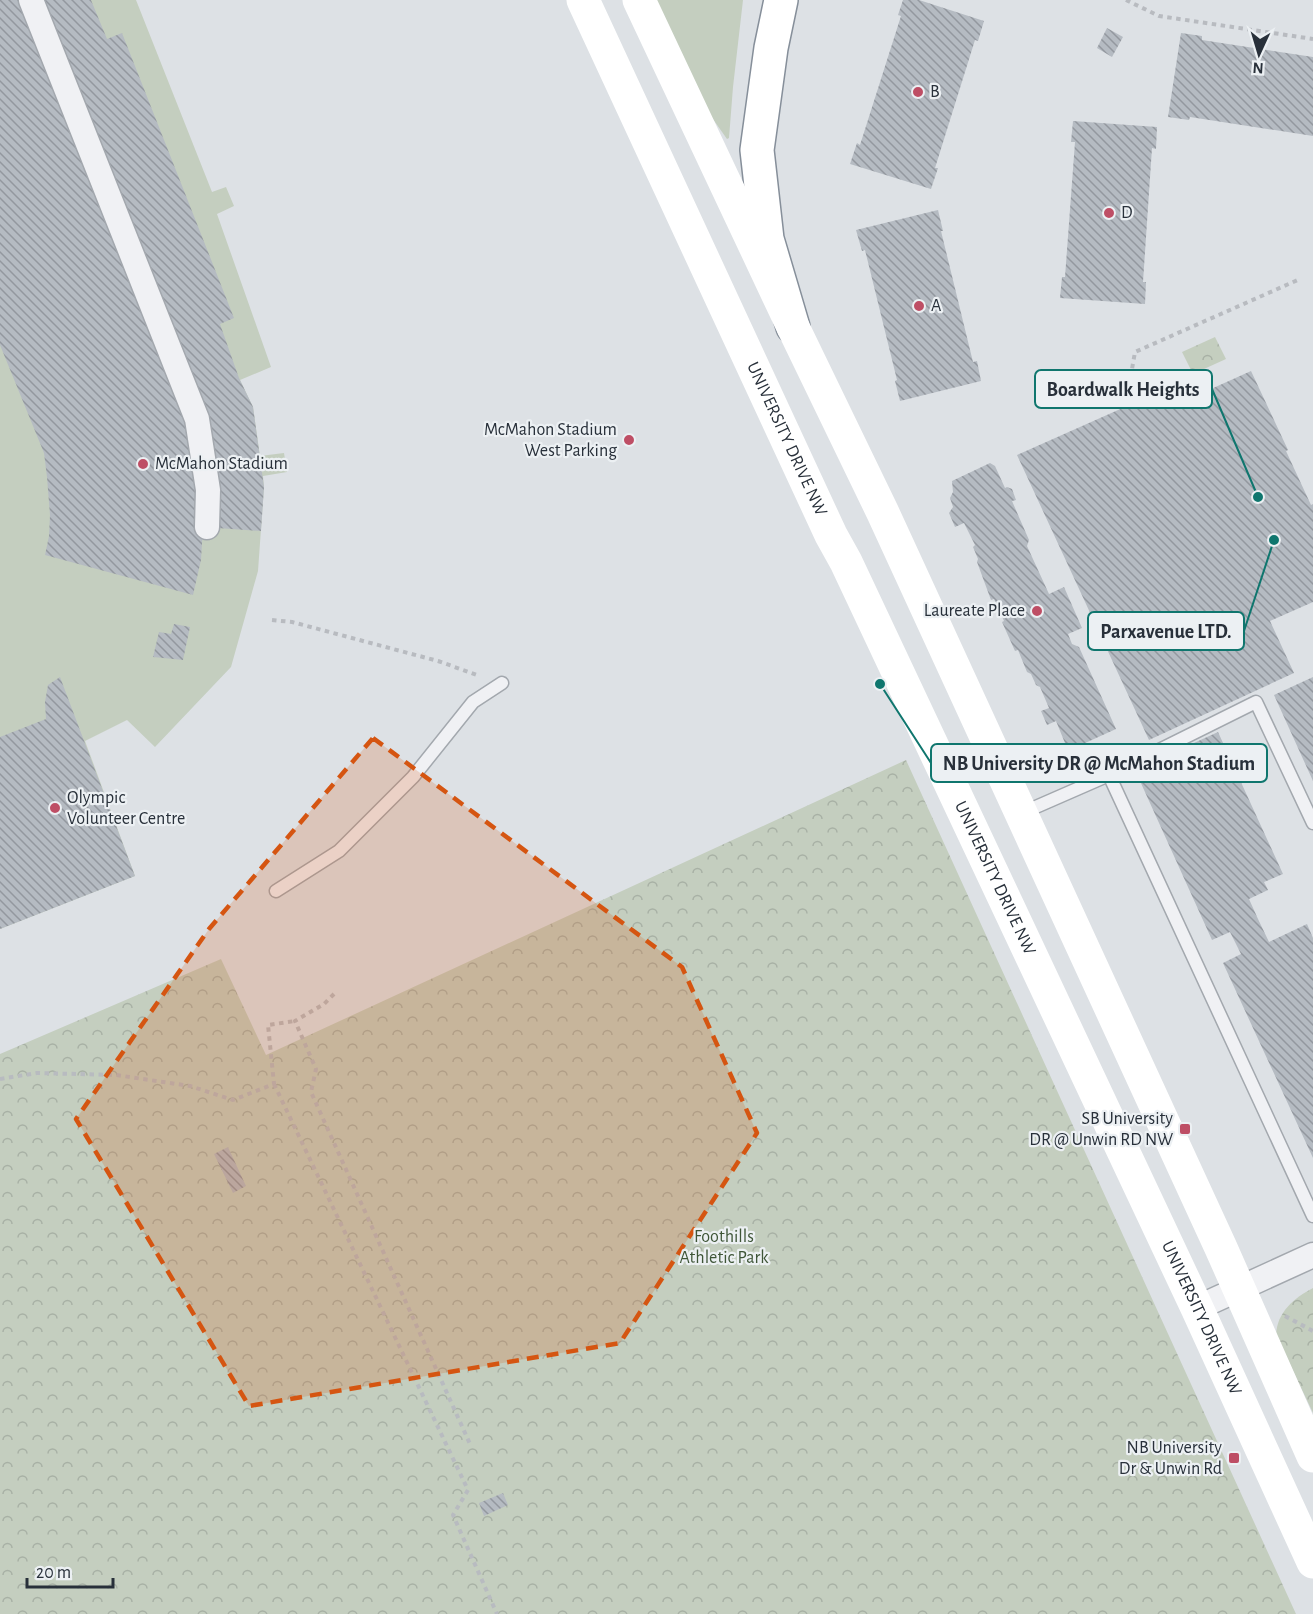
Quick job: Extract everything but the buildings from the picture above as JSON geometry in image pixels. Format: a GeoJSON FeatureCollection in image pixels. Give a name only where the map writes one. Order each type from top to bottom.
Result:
{"type":"FeatureCollection","features":[{"type":"Feature","properties":{"kind":"main road","name":"UNIVERSITY DRIVE NW"},"geometry":{"type":"LineString","coordinates":[[583,0],[831,535],[846,562],[1197,1308],[1313,1562]]}},
{"type":"Feature","properties":{"kind":"main road"},"geometry":{"type":"LineString","coordinates":[[639,0],[883,513],[1313,1456]]}},
{"type":"Feature","properties":{"kind":"main road"},"geometry":{"type":"LineString","coordinates":[[781,0],[771,48],[757,150],[767,239],[793,327]]}},
{"type":"Feature","properties":{"kind":"street"},"geometry":{"type":"LineString","coordinates":[[31,0],[197,419],[208,490],[207,527]]}},
{"type":"Feature","properties":{"kind":"street"},"geometry":{"type":"LineString","coordinates":[[1197,1308],[1313,1255]]}},
{"type":"Feature","properties":{"kind":"lane"},"geometry":{"type":"LineString","coordinates":[[276,891],[339,851],[413,777],[473,702],[502,683]]}},
{"type":"Feature","properties":{"kind":"lane"},"geometry":{"type":"LineString","coordinates":[[1021,813],[1109,775],[1256,702],[1313,823]]}},
{"type":"Feature","properties":{"kind":"lane"},"geometry":{"type":"LineString","coordinates":[[1109,775],[1310,1199],[1313,1216]]}},
{"type":"Feature","properties":{"kind":"path"},"geometry":{"type":"LineString","coordinates":[[1126,0],[1160,16],[1313,39]]}},
{"type":"Feature","properties":{"kind":"path"},"geometry":{"type":"LineString","coordinates":[[1129,386],[1135,352],[1300,279]]}},
{"type":"Feature","properties":{"kind":"path"},"geometry":{"type":"LineString","coordinates":[[272,620],[292,622],[438,662],[502,683]]}},
{"type":"Feature","properties":{"kind":"path"},"geometry":{"type":"LineString","coordinates":[[334,994],[324,1004],[295,1021],[268,1025],[274,1084],[468,1490],[453,1515],[497,1614]]}},
{"type":"Feature","properties":{"kind":"path"},"geometry":{"type":"LineString","coordinates":[[295,1021],[315,1069],[311,1092],[470,1444]]}},
{"type":"Feature","properties":{"kind":"path"},"geometry":{"type":"LineString","coordinates":[[0,1079],[38,1073],[116,1075],[190,1086],[233,1100],[274,1084]]}},
{"type":"Feature","properties":{"kind":"path"},"geometry":{"type":"LineString","coordinates":[[1279,1313],[1313,1331]]}},
{"type":"Feature","properties":{"kind":"highlighted area"},"geometry":{"type":"Polygon","coordinates":[[[373,738],[682,967],[757,1133],[620,1343],[249,1406],[76,1119],[209,929],[373,738]]]}},
{"type":"Feature","properties":{"kind":"green space","name":"McMahon Stadium"},"geometry":{"type":"Polygon","coordinates":[[[0,0],[136,0],[212,192],[226,187],[234,206],[217,214],[271,367],[240,380],[253,407],[260,456],[284,453],[287,472],[263,476],[258,571],[231,667],[155,747],[127,720],[85,741],[135,876],[0,929],[0,0]]]}},
{"type":"Feature","properties":{"kind":"green space"},"geometry":{"type":"Polygon","coordinates":[[[655,0],[743,0],[729,138],[727,139],[708,112],[655,0]]]}},
{"type":"Feature","properties":{"kind":"green space"},"geometry":{"type":"Polygon","coordinates":[[[1215,337],[1226,359],[1193,374],[1182,352],[1215,337]]]}},
{"type":"Feature","properties":{"kind":"green space","name":"Foothills Athletic Park"},"geometry":{"type":"Polygon","coordinates":[[[906,760],[1296,1614],[0,1614],[0,1054],[221,959],[266,1055],[906,760]]]}},
{"type":"Feature","properties":{"kind":"green space"},"geometry":{"type":"Polygon","coordinates":[[[1313,1288],[1313,1413],[1276,1335],[1283,1313],[1299,1296],[1313,1288]]]}},
{"type":"Feature","properties":{"kind":"place","name":"B"},"geometry":{"type":"Point","coordinates":[918,92]}},
{"type":"Feature","properties":{"kind":"place","name":"D"},"geometry":{"type":"Point","coordinates":[1109,213]}},
{"type":"Feature","properties":{"kind":"place","name":"A"},"geometry":{"type":"Point","coordinates":[919,306]}},
{"type":"Feature","properties":{"kind":"place","name":"McMahon Stadium West Parking"},"geometry":{"type":"Point","coordinates":[629,440]}},
{"type":"Feature","properties":{"kind":"place","name":"McMahon Stadium"},"geometry":{"type":"Point","coordinates":[143,464]}},
{"type":"Feature","properties":{"kind":"place","name":"Boardwalk Heights"},"geometry":{"type":"Point","coordinates":[1258,497]}},
{"type":"Feature","properties":{"kind":"place","name":"Parxavenue LTD."},"geometry":{"type":"Point","coordinates":[1274,540]}},
{"type":"Feature","properties":{"kind":"place","name":"Laureate Place"},"geometry":{"type":"Point","coordinates":[1037,611]}},
{"type":"Feature","properties":{"kind":"place","name":"NB University DR @ McMahon Stadium"},"geometry":{"type":"Point","coordinates":[880,684]}},
{"type":"Feature","properties":{"kind":"place","name":"Olympic Volunteer Centre"},"geometry":{"type":"Point","coordinates":[55,808]}},
{"type":"Feature","properties":{"kind":"place","name":"SB University DR @ Unwin RD NW"},"geometry":{"type":"Point","coordinates":[1185,1129]}},
{"type":"Feature","properties":{"kind":"place","name":"NB University Dr & Unwin Rd"},"geometry":{"type":"Point","coordinates":[1234,1458]}}]}
